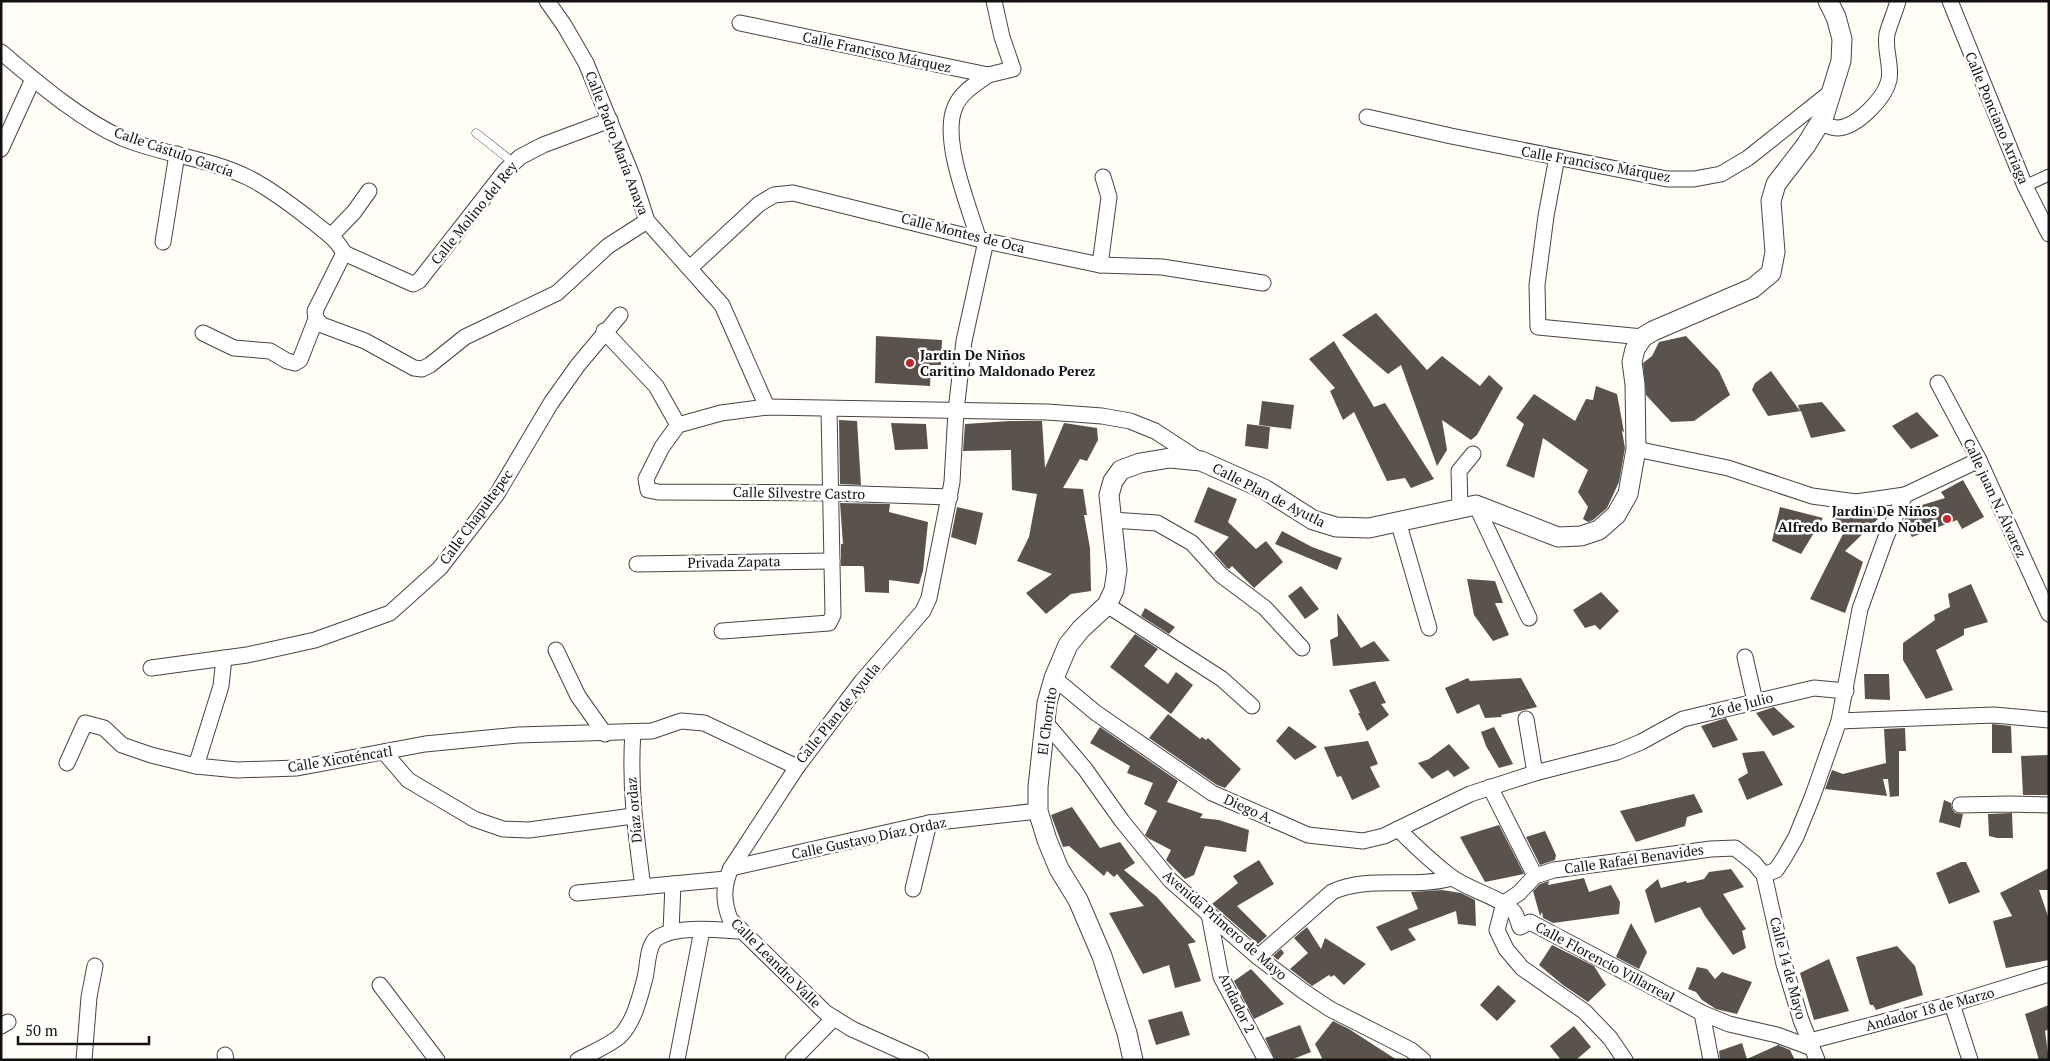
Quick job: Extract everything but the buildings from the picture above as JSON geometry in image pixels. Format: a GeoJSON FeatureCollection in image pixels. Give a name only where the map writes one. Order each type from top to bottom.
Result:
{"type":"FeatureCollection","features":[{"type":"Feature","properties":{"kind":"street","name":"Calle Padro María Anaya"},"geometry":{"type":"LineString","coordinates":[[547,1],[564,25],[586,63],[634,178],[647,221],[722,305],[767,407]]}},
{"type":"Feature","properties":{"kind":"street","name":"Calle Francisco Márquez"},"geometry":{"type":"LineString","coordinates":[[740,23],[988,75],[1014,69],[1002,37],[994,1]]}},
{"type":"Feature","properties":{"kind":"street"},"geometry":{"type":"LineString","coordinates":[[1468,506],[1558,537],[1581,536],[1599,530],[1616,516],[1628,494],[1636,449],[1635,384],[1632,362],[1635,349],[1643,337],[1703,308],[1753,288],[1771,273],[1775,252],[1770,201],[1776,184],[1806,145],[1820,123],[1841,61],[1842,39],[1836,17],[1828,1]]}},
{"type":"Feature","properties":{"kind":"street"},"geometry":{"type":"LineString","coordinates":[[1820,123],[1839,128],[1851,124],[1881,99],[1888,82],[1890,68],[1886,48],[1887,35],[1898,1]]}},
{"type":"Feature","properties":{"kind":"street","name":"Calle Ponciano Arriaga"},"geometry":{"type":"LineString","coordinates":[[1950,1],[2025,186],[2049,234]]}},
{"type":"Feature","properties":{"kind":"street","name":"Calle Cástulo García"},"geometry":{"type":"LineString","coordinates":[[1,52],[33,79],[92,122],[123,138],[217,166],[249,178],[294,207],[340,243],[344,253]]}},
{"type":"Feature","properties":{"kind":"street","name":"Calle Plan de Ayutla"},"geometry":{"type":"LineString","coordinates":[[605,734],[652,731],[681,721],[704,723],[797,767],[862,681],[923,611],[929,598],[950,497],[956,411],[964,341],[982,239],[956,163],[951,143],[951,125],[955,107],[965,92],[988,75]]}},
{"type":"Feature","properties":{"kind":"street"},"geometry":{"type":"LineString","coordinates":[[1,149],[33,79]]}},
{"type":"Feature","properties":{"kind":"street","name":"Calle Francisco Márquez"},"geometry":{"type":"LineString","coordinates":[[1367,117],[1451,136],[1667,179],[1694,179],[1720,174],[1748,158],[1832,92]]}},
{"type":"Feature","properties":{"kind":"street","name":"Calle Molino del Rey"},"geometry":{"type":"LineString","coordinates":[[344,253],[405,282],[413,284],[420,281],[466,220],[520,157],[543,145],[610,120]]}},
{"type":"Feature","properties":{"kind":"street"},"geometry":{"type":"LineString","coordinates":[[163,242],[177,154]]}},
{"type":"Feature","properties":{"kind":"street"},"geometry":{"type":"LineString","coordinates":[[1557,157],[1546,216],[1537,285],[1538,327],[1643,337]]}},
{"type":"Feature","properties":{"kind":"street"},"geometry":{"type":"LineString","coordinates":[[2025,186],[2049,175]]}},
{"type":"Feature","properties":{"kind":"street"},"geometry":{"type":"LineString","coordinates":[[1100,264],[1109,197],[1103,177]]}},
{"type":"Feature","properties":{"kind":"street"},"geometry":{"type":"LineString","coordinates":[[331,236],[354,212],[369,191]]}},
{"type":"Feature","properties":{"kind":"street","name":"Calle Montes de Oca"},"geometry":{"type":"LineString","coordinates":[[690,268],[759,204],[774,195],[793,193],[982,239],[1100,264],[1162,267],[1263,283]]}},
{"type":"Feature","properties":{"kind":"street"},"geometry":{"type":"LineString","coordinates":[[316,319],[322,325],[365,341],[414,368],[422,369],[430,366],[465,337],[558,293],[608,246],[647,221]]}},
{"type":"Feature","properties":{"kind":"street"},"geometry":{"type":"LineString","coordinates":[[203,333],[234,348],[270,351],[287,361],[295,363],[300,360],[316,319],[315,311],[344,253]]}},
{"type":"Feature","properties":{"kind":"street","name":"Calle Chapultepec"},"geometry":{"type":"LineString","coordinates":[[151,668],[224,658],[315,640],[390,612],[440,568],[496,494],[551,403],[604,331],[620,315]]}},
{"type":"Feature","properties":{"kind":"street"},"geometry":{"type":"LineString","coordinates":[[604,331],[656,386],[678,425]]}},
{"type":"Feature","properties":{"kind":"street","name":"Calle juan N. Álvarez"},"geometry":{"type":"LineString","coordinates":[[1938,383],[1979,460],[2049,614]]}},
{"type":"Feature","properties":{"kind":"street","name":"Calle Plan de Ayutla"},"geometry":{"type":"LineString","coordinates":[[678,425],[722,412],[767,407],[1047,412],[1102,416],[1130,422],[1155,431],[1201,461],[1264,489],[1313,520],[1336,527],[1369,528],[1468,506]]}},
{"type":"Feature","properties":{"kind":"street"},"geometry":{"type":"LineString","coordinates":[[722,631],[830,623],[833,615],[829,408]]}},
{"type":"Feature","properties":{"kind":"street","name":"Calle Silvestre Castro"},"geometry":{"type":"LineString","coordinates":[[678,425],[662,447],[646,479],[648,490],[658,492],[832,493],[950,497]]}},
{"type":"Feature","properties":{"kind":"street"},"geometry":{"type":"LineString","coordinates":[[1636,449],[1728,468],[1812,496],[1856,502],[1905,495],[1979,460]]}},
{"type":"Feature","properties":{"kind":"street"},"geometry":{"type":"LineString","coordinates":[[1472,454],[1459,472],[1468,506],[1529,618]]}},
{"type":"Feature","properties":{"kind":"street","name":"El Chorrito"},"geometry":{"type":"LineString","coordinates":[[1133,1060],[1127,1033],[1102,956],[1078,900],[1056,862],[1046,840],[1038,810],[1038,787],[1047,703],[1054,678],[1068,645],[1081,629],[1107,605],[1114,590],[1117,570],[1109,495],[1113,481],[1121,470],[1140,463],[1170,458],[1201,461]]}},
{"type":"Feature","properties":{"kind":"street"},"geometry":{"type":"LineString","coordinates":[[1764,875],[1776,870],[1796,837],[1839,721],[1860,609],[1886,537],[1905,495]]}},
{"type":"Feature","properties":{"kind":"street"},"geometry":{"type":"LineString","coordinates":[[1112,520],[1157,523],[1192,543],[1221,575],[1265,608],[1302,648]]}},
{"type":"Feature","properties":{"kind":"street"},"geometry":{"type":"LineString","coordinates":[[1398,521],[1429,628]]}},
{"type":"Feature","properties":{"kind":"street","name":"Privada Zapata"},"geometry":{"type":"LineString","coordinates":[[637,564],[832,561]]}},
{"type":"Feature","properties":{"kind":"street"},"geometry":{"type":"LineString","coordinates":[[1107,605],[1222,680],[1252,706]]}},
{"type":"Feature","properties":{"kind":"street"},"geometry":{"type":"LineString","coordinates":[[556,650],[578,696],[605,734]]}},
{"type":"Feature","properties":{"kind":"street"},"geometry":{"type":"LineString","coordinates":[[1745,657],[1755,701]]}},
{"type":"Feature","properties":{"kind":"street"},"geometry":{"type":"LineString","coordinates":[[196,766],[222,686],[224,658]]}},
{"type":"Feature","properties":{"kind":"street","name":"Diego A."},"geometry":{"type":"LineString","coordinates":[[1054,678],[1096,713],[1212,792],[1308,835],[1363,841],[1384,836],[1470,794],[1535,773]]}},
{"type":"Feature","properties":{"kind":"street","name":"26 de Julio"},"geometry":{"type":"LineString","coordinates":[[1535,773],[1617,752],[1641,742],[1683,719],[1814,688],[1846,691]]}},
{"type":"Feature","properties":{"kind":"street"},"geometry":{"type":"LineString","coordinates":[[1839,721],[1994,715],[2049,720]]}},
{"type":"Feature","properties":{"kind":"street"},"geometry":{"type":"LineString","coordinates":[[1526,719],[1535,773]]}},
{"type":"Feature","properties":{"kind":"street","name":"Calle Xicoténcatl"},"geometry":{"type":"LineString","coordinates":[[67,763],[85,723],[104,728],[122,745],[151,755],[196,766],[237,770],[297,768],[425,744],[518,735],[605,734]]}},
{"type":"Feature","properties":{"kind":"street","name":"Avenida Primero de Mayo"},"geometry":{"type":"LineString","coordinates":[[1046,723],[1085,769],[1122,821],[1170,880],[1258,957],[1330,1009],[1375,1030],[1411,1050],[1423,1060]]}},
{"type":"Feature","properties":{"kind":"street","name":"Díaz ordaz"},"geometry":{"type":"LineString","coordinates":[[633,732],[631,764],[633,816],[643,887]]}},
{"type":"Feature","properties":{"kind":"street"},"geometry":{"type":"LineString","coordinates":[[384,752],[408,780],[474,819],[502,829],[529,830],[633,816]]}},
{"type":"Feature","properties":{"kind":"street","name":"Calle Leandro Valle"},"geometry":{"type":"LineString","coordinates":[[797,767],[729,874],[724,893],[725,908],[730,919],[741,931],[826,1013],[895,1055],[921,1060]]}},
{"type":"Feature","properties":{"kind":"street"},"geometry":{"type":"LineString","coordinates":[[1490,787],[1534,876],[1519,893],[1504,903],[1496,930],[1506,949],[1522,968],[1585,1012],[1610,1038],[1624,1060]]}},
{"type":"Feature","properties":{"kind":"street"},"geometry":{"type":"LineString","coordinates":[[1960,805],[2049,805]]}},
{"type":"Feature","properties":{"kind":"street","name":"Calle Gustavo Díaz Ordaz"},"geometry":{"type":"LineString","coordinates":[[577,893],[673,884],[729,874],[929,823],[1038,810]]}},
{"type":"Feature","properties":{"kind":"street"},"geometry":{"type":"LineString","coordinates":[[912,889],[929,823]]}},
{"type":"Feature","properties":{"kind":"street"},"geometry":{"type":"LineString","coordinates":[[1398,830],[1452,878],[1475,891],[1504,903]]}},
{"type":"Feature","properties":{"kind":"street","name":"Calle Rafaél Benavides"},"geometry":{"type":"LineString","coordinates":[[1534,876],[1554,870],[1711,849],[1735,848],[1748,858],[1764,875]]}},
{"type":"Feature","properties":{"kind":"street","name":"Calle 14 de Mayo"},"geometry":{"type":"LineString","coordinates":[[1764,875],[1784,964],[1801,1020],[1813,1050]]}},
{"type":"Feature","properties":{"kind":"street"},"geometry":{"type":"LineString","coordinates":[[1258,957],[1332,892],[1345,886],[1401,882],[1434,883],[1452,878]]}},
{"type":"Feature","properties":{"kind":"street"},"geometry":{"type":"LineString","coordinates":[[671,932],[673,884]]}},
{"type":"Feature","properties":{"kind":"street","name":"Calle Florencio Villarreal"},"geometry":{"type":"LineString","coordinates":[[1504,903],[1515,914],[1520,927],[1530,922],[1702,1013],[1729,1024],[1776,1035],[1813,1050]]}},
{"type":"Feature","properties":{"kind":"street","name":"Andador 2"},"geometry":{"type":"LineString","coordinates":[[1209,914],[1221,976],[1266,1060]]}},
{"type":"Feature","properties":{"kind":"street"},"geometry":{"type":"LineString","coordinates":[[677,1060],[702,930]]}},
{"type":"Feature","properties":{"kind":"street"},"geometry":{"type":"LineString","coordinates":[[578,1060],[619,1036],[634,1014],[646,977],[650,949],[656,938],[671,932],[702,930],[741,931]]}},
{"type":"Feature","properties":{"kind":"street"},"geometry":{"type":"LineString","coordinates":[[84,1060],[89,996],[95,966]]}},
{"type":"Feature","properties":{"kind":"street","name":"Andador 18 de Marzo"},"geometry":{"type":"LineString","coordinates":[[1813,1050],[2049,974]]}},
{"type":"Feature","properties":{"kind":"street"},"geometry":{"type":"LineString","coordinates":[[380,986],[437,1060]]}},
{"type":"Feature","properties":{"kind":"street"},"geometry":{"type":"LineString","coordinates":[[1952,1004],[1970,1060]]}},
{"type":"Feature","properties":{"kind":"street"},"geometry":{"type":"LineString","coordinates":[[1702,1013],[1706,1024],[1711,1060]]}},
{"type":"Feature","properties":{"kind":"street"},"geometry":{"type":"LineString","coordinates":[[793,1060],[834,1018]]}},
{"type":"Feature","properties":{"kind":"lane"},"geometry":{"type":"LineString","coordinates":[[476,133],[514,163]]}},
{"type":"Feature","properties":{"kind":"place","name":"Jardin De Niños Caritino Maldonado Perez"},"geometry":{"type":"Point","coordinates":[910,363]}},
{"type":"Feature","properties":{"kind":"place","name":"Jardin De Niños Alfredo Bernardo Nobel"},"geometry":{"type":"Point","coordinates":[1947,519]}}]}
